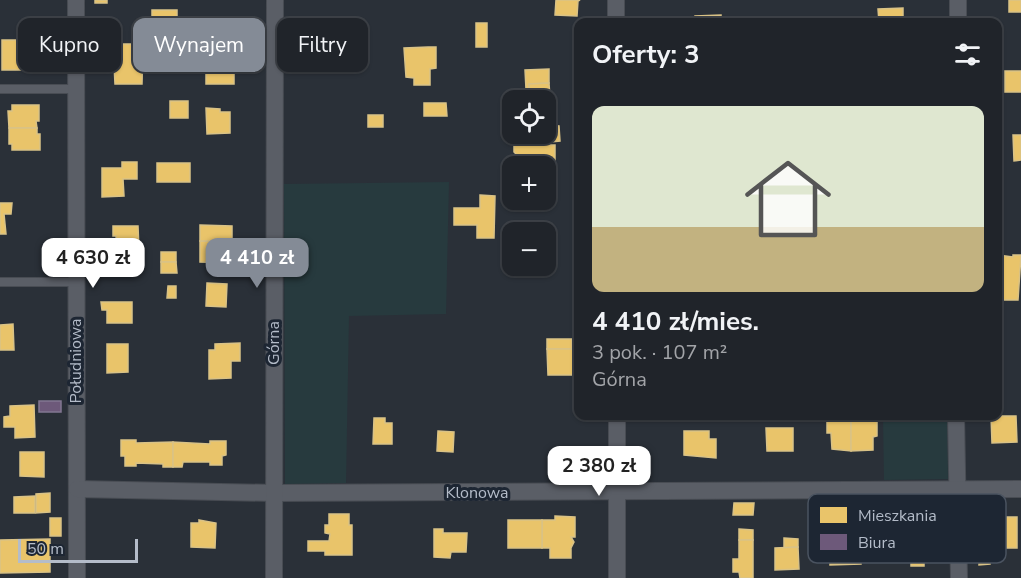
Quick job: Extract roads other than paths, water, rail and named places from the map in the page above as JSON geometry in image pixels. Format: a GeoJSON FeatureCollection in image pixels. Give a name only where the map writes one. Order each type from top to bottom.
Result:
{"type":"FeatureCollection","features":[{"type":"Feature","properties":{"kind":"street","name":"Południowa"},"geometry":{"type":"LineString","coordinates":[[76,0],[77,578]]}},
{"type":"Feature","properties":{"kind":"street","name":"Górna"},"geometry":{"type":"LineString","coordinates":[[274,0],[274,578]]}},
{"type":"Feature","properties":{"kind":"street"},"geometry":{"type":"LineString","coordinates":[[616,0],[616,18]]}},
{"type":"Feature","properties":{"kind":"street"},"geometry":{"type":"LineString","coordinates":[[958,0],[958,18]]}},
{"type":"Feature","properties":{"kind":"street"},"geometry":{"type":"LineString","coordinates":[[617,420],[617,578]]}},
{"type":"Feature","properties":{"kind":"street"},"geometry":{"type":"LineString","coordinates":[[956,420],[956,494]]}},
{"type":"Feature","properties":{"kind":"street","name":"Klonowa"},"geometry":{"type":"LineString","coordinates":[[77,489],[274,493],[1021,489]]}},
{"type":"Feature","properties":{"kind":"street"},"geometry":{"type":"LineString","coordinates":[[958,563],[959,578]]}},
{"type":"Feature","properties":{"kind":"lane"},"geometry":{"type":"LineString","coordinates":[[0,89],[75,89]]}},
{"type":"Feature","properties":{"kind":"lane"},"geometry":{"type":"LineString","coordinates":[[0,282],[75,282]]}}]}
